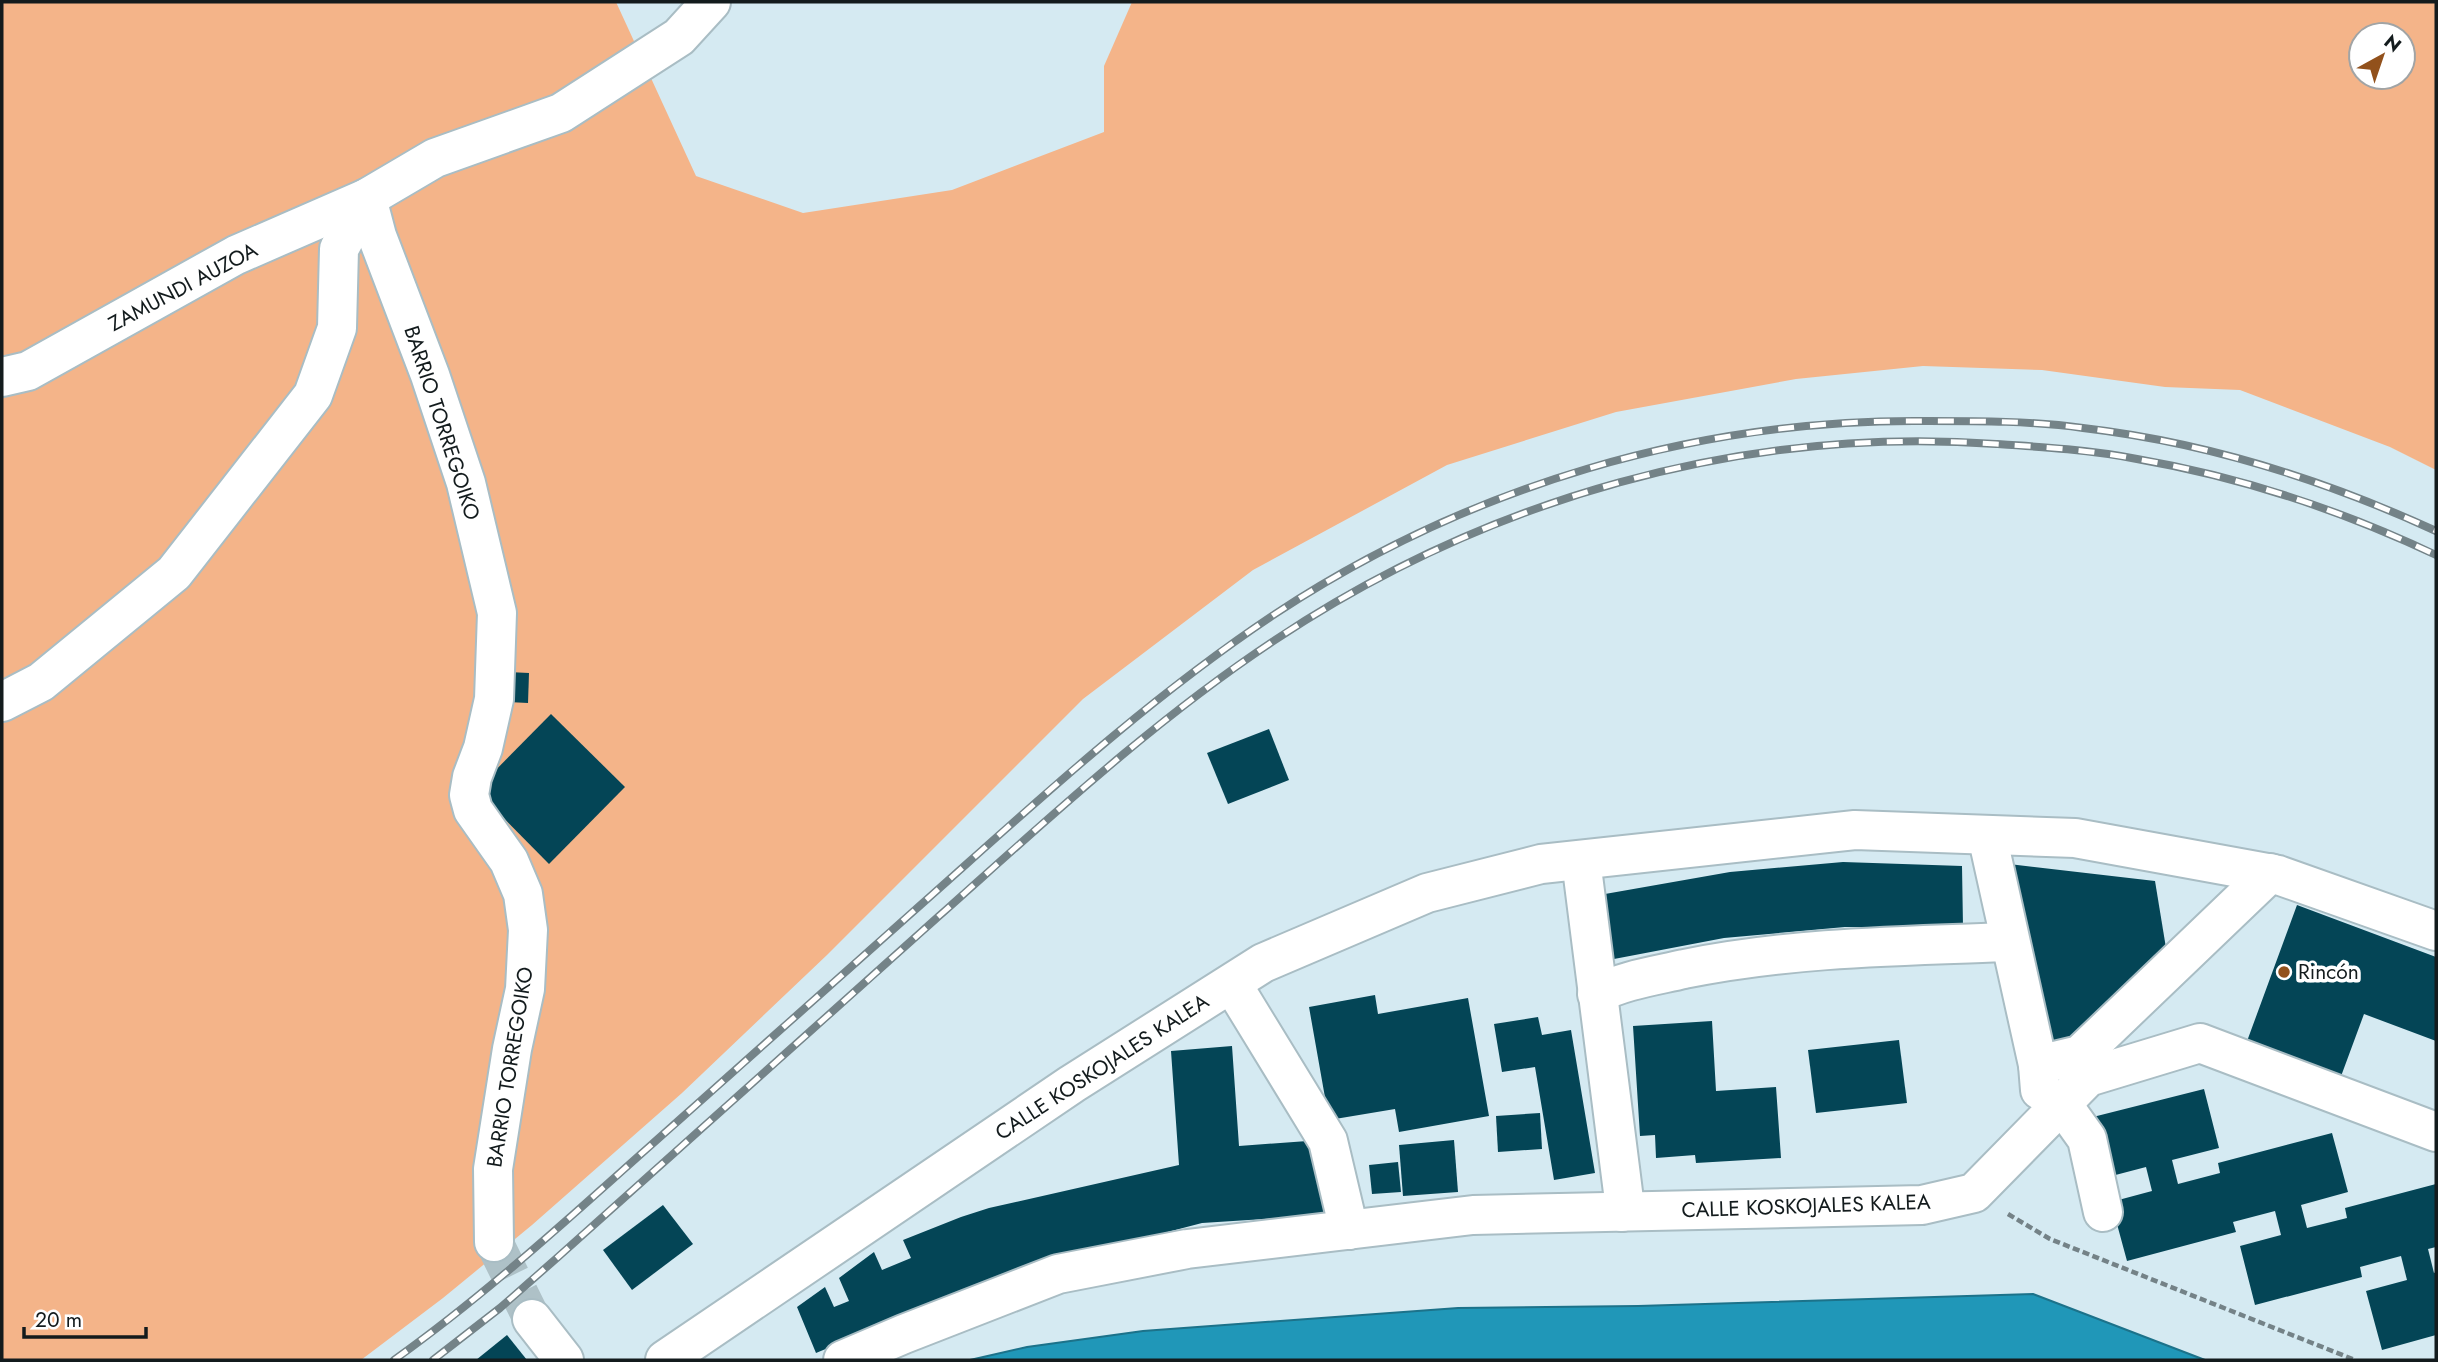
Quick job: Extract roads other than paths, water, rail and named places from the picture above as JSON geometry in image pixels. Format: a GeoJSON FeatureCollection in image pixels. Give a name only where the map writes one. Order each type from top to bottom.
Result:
{"type":"FeatureCollection","features":[{"type":"Feature","properties":{"kind":"street"},"geometry":{"type":"LineString","coordinates":[[2,702],[41,682],[174,573],[313,395],[337,328],[340,250],[367,198],[435,158],[561,113],[680,37],[711,2]]}},
{"type":"Feature","properties":{"kind":"street","name":"ZAMUNDI AUZOA"},"geometry":{"type":"LineString","coordinates":[[2,377],[28,372],[236,255],[367,198]]}},
{"type":"Feature","properties":{"kind":"street","name":"BARRIO TORREGOIKO"},"geometry":{"type":"LineString","coordinates":[[367,198],[377,236],[430,375],[466,483],[497,613],[494,699],[469,794],[473,810],[509,861],[523,894],[528,930],[525,989],[512,1049],[493,1169],[494,1242]]}},
{"type":"Feature","properties":{"kind":"street","name":"CALLE KOSKOJALES KALEA"},"geometry":{"type":"LineString","coordinates":[[665,1360],[1072,1084],[1263,964],[1427,893],[1541,864],[1855,830],[2075,838],[2270,873],[2436,931]]}},
{"type":"Feature","properties":{"kind":"street"},"geometry":{"type":"LineString","coordinates":[[1987,835],[2038,1065],[2053,1114],[2087,1139],[2103,1212]]}},
{"type":"Feature","properties":{"kind":"street"},"geometry":{"type":"LineString","coordinates":[[1581,860],[1624,1199],[1622,1212]]}},
{"type":"Feature","properties":{"kind":"street"},"geometry":{"type":"LineString","coordinates":[[2038,1065],[2081,1055],[2270,873]]}},
{"type":"Feature","properties":{"kind":"street"},"geometry":{"type":"LineString","coordinates":[[1597,994],[1628,981],[1716,963],[1847,947],[2010,942]]}},
{"type":"Feature","properties":{"kind":"street"},"geometry":{"type":"LineString","coordinates":[[1232,984],[1328,1141],[1349,1230]]}},
{"type":"Feature","properties":{"kind":"street"},"geometry":{"type":"LineString","coordinates":[[2152,986],[2150,1009],[2157,1021],[2172,1032],[2436,1132]]}},
{"type":"Feature","properties":{"kind":"street"},"geometry":{"type":"LineString","coordinates":[[2053,1114],[2088,1077],[2200,1043]]}},
{"type":"Feature","properties":{"kind":"street","name":"CALLE KOSKOJALES KALEA"},"geometry":{"type":"LineString","coordinates":[[843,1360],[1058,1274],[1187,1249],[1472,1215],[1922,1205],[1975,1193],[2053,1114]]}},
{"type":"Feature","properties":{"kind":"street"},"geometry":{"type":"LineString","coordinates":[[532,1320],[564,1360]]}},
{"type":"Feature","properties":{"kind":"water"},"geometry":{"type":"Polygon","coordinates":[[[2033,1294],[2205,1360],[970,1360],[1027,1347],[1143,1331],[1458,1308],[1638,1306],[2033,1294]]]}},
{"type":"Feature","properties":{"kind":"tunnel"},"geometry":{"type":"LineString","coordinates":[[494,1242],[532,1319]]}},
{"type":"Feature","properties":{"kind":"railway"},"geometry":{"type":"LineString","coordinates":[[394,1360],[486,1289],[545,1239],[1030,808],[1109,739],[1190,674],[1275,614],[1349,569],[1426,530],[1505,496],[1587,469],[1671,447],[1756,432],[1842,423],[2006,422],[2128,434],[2219,453],[2351,495],[2436,531]]}},
{"type":"Feature","properties":{"kind":"railway"},"geometry":{"type":"LineString","coordinates":[[433,1360],[500,1308],[1061,808],[1187,703],[1275,640],[1356,590],[1441,547],[1529,511],[1619,482],[1712,461],[1806,447],[1901,441],[1996,444],[2102,453],[2214,475],[2327,510],[2436,555]]}},
{"type":"Feature","properties":{"kind":"place","name":"Rincón"},"geometry":{"type":"Point","coordinates":[2284,972]}}]}
